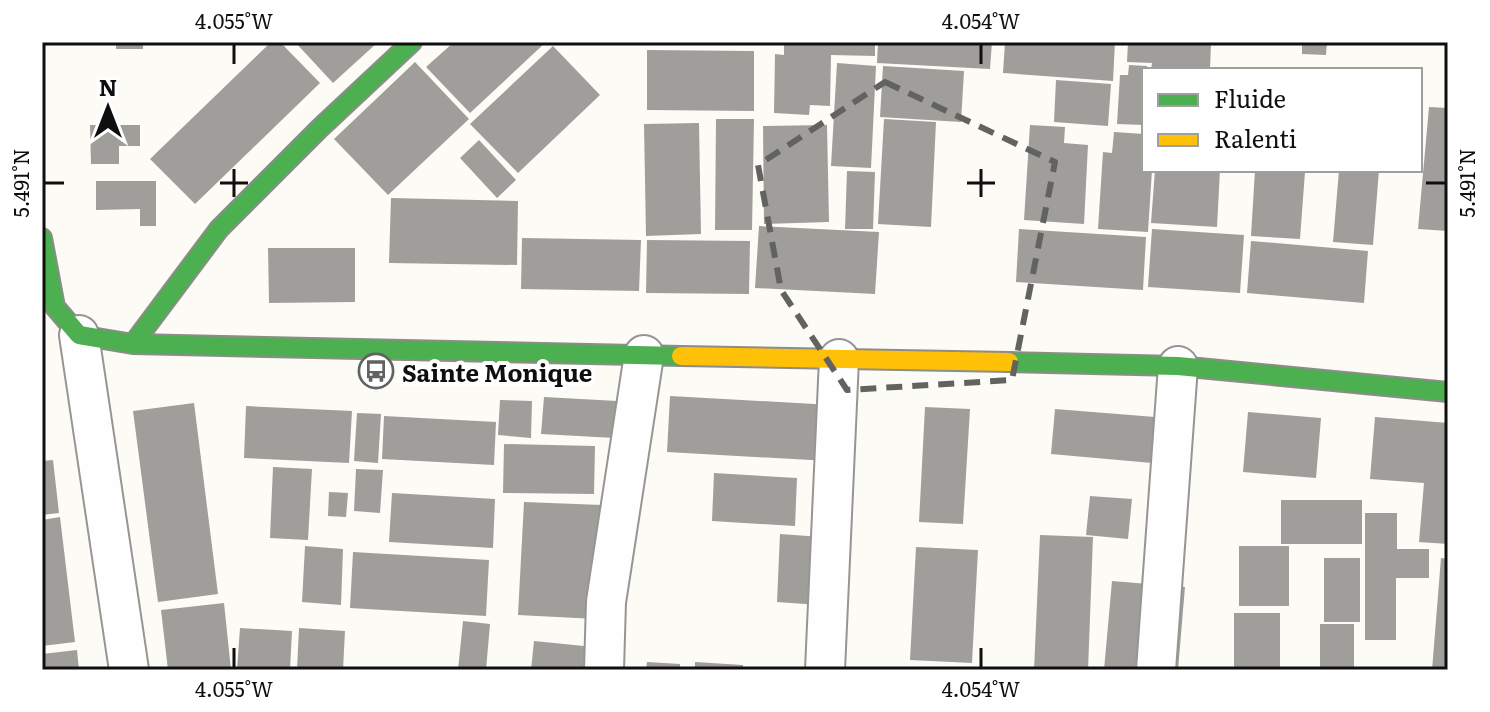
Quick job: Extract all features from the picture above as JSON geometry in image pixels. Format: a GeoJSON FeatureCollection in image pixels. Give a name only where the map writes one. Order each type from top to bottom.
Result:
{"type":"FeatureCollection","features":[{"type":"Feature","properties":{"kind":"street"},"geometry":{"type":"LineString","coordinates":[[133,344],[219,229],[412,42]]}},
{"type":"Feature","properties":{"kind":"street"},"geometry":{"type":"LineString","coordinates":[[42,238],[55,307],[79,335],[129,670]]}},
{"type":"Feature","properties":{"kind":"street"},"geometry":{"type":"LineString","coordinates":[[79,335],[133,344],[1178,366],[1448,392]]}},
{"type":"Feature","properties":{"kind":"street"},"geometry":{"type":"LineString","coordinates":[[604,670],[606,602],[644,355]]}},
{"type":"Feature","properties":{"kind":"street"},"geometry":{"type":"LineString","coordinates":[[825,670],[839,359]]}},
{"type":"Feature","properties":{"kind":"street"},"geometry":{"type":"LineString","coordinates":[[1156,670],[1178,366]]}},
{"type":"Feature","properties":{"kind":"highlighted area"},"geometry":{"type":"Polygon","coordinates":[[[885,82],[1055,162],[1012,380],[847,390],[781,290],[758,165],[885,82]]]}},
{"type":"Feature","properties":{"kind":"building"},"geometry":{"type":"Polygon","coordinates":[[[116,42],[143,42],[143,49],[116,49],[116,42]]]}},
{"type":"Feature","properties":{"kind":"building"},"geometry":{"type":"Polygon","coordinates":[[[271,42],[280,42],[320,83],[195,204],[150,159],[271,42]]]}},
{"type":"Feature","properties":{"kind":"building"},"geometry":{"type":"Polygon","coordinates":[[[295,42],[378,42],[333,83],[295,42]]]}},
{"type":"Feature","properties":{"kind":"building"},"geometry":{"type":"Polygon","coordinates":[[[454,42],[546,42],[470,113],[426,67],[454,42]]]}},
{"type":"Feature","properties":{"kind":"building"},"geometry":{"type":"Polygon","coordinates":[[[784,42],[875,42],[875,56],[831,55],[830,106],[810,105],[809,115],[774,113],[775,54],[784,55],[784,42]]]}},
{"type":"Feature","properties":{"kind":"building"},"geometry":{"type":"Polygon","coordinates":[[[878,42],[992,42],[990,69],[877,63],[878,42]]]}},
{"type":"Feature","properties":{"kind":"building"},"geometry":{"type":"Polygon","coordinates":[[[1005,42],[1115,42],[1113,81],[1003,73],[1005,42]]]}},
{"type":"Feature","properties":{"kind":"building"},"geometry":{"type":"Polygon","coordinates":[[[1128,42],[1211,42],[1210,68],[1151,68],[1152,63],[1127,62],[1128,42]]]}},
{"type":"Feature","properties":{"kind":"building"},"geometry":{"type":"Polygon","coordinates":[[[1302,42],[1327,42],[1326,55],[1302,54],[1302,42]]]}},
{"type":"Feature","properties":{"kind":"building"},"geometry":{"type":"Polygon","coordinates":[[[553,46],[600,95],[518,173],[470,124],[553,46]]]}},
{"type":"Feature","properties":{"kind":"building"},"geometry":{"type":"Polygon","coordinates":[[[647,50],[754,51],[754,111],[647,110],[647,50]]]}},
{"type":"Feature","properties":{"kind":"building"},"geometry":{"type":"Polygon","coordinates":[[[415,62],[469,119],[388,195],[334,139],[415,62]]]}},
{"type":"Feature","properties":{"kind":"building"},"geometry":{"type":"Polygon","coordinates":[[[837,63],[876,66],[871,168],[831,166],[837,63]]]}},
{"type":"Feature","properties":{"kind":"building"},"geometry":{"type":"Polygon","coordinates":[[[1129,65],[1147,66],[1142,68],[1142,125],[1117,124],[1120,75],[1128,75],[1129,65]]]}},
{"type":"Feature","properties":{"kind":"building"},"geometry":{"type":"Polygon","coordinates":[[[883,66],[964,71],[961,122],[880,117],[883,66]]]}},
{"type":"Feature","properties":{"kind":"building"},"geometry":{"type":"Polygon","coordinates":[[[1056,80],[1111,84],[1108,126],[1054,122],[1056,80]]]}},
{"type":"Feature","properties":{"kind":"building"},"geometry":{"type":"Polygon","coordinates":[[[1429,107],[1448,108],[1448,231],[1418,229],[1429,107]]]}},
{"type":"Feature","properties":{"kind":"building"},"geometry":{"type":"Polygon","coordinates":[[[716,119],[754,119],[752,230],[715,230],[716,119]]]}},
{"type":"Feature","properties":{"kind":"building"},"geometry":{"type":"Polygon","coordinates":[[[884,119],[936,122],[931,227],[878,224],[884,119]]]}},
{"type":"Feature","properties":{"kind":"building"},"geometry":{"type":"Polygon","coordinates":[[[699,123],[701,234],[646,236],[644,124],[699,123]]]}},
{"type":"Feature","properties":{"kind":"building"},"geometry":{"type":"Polygon","coordinates":[[[90,125],[140,125],[140,146],[119,146],[119,164],[91,164],[90,125]]]}},
{"type":"Feature","properties":{"kind":"building"},"geometry":{"type":"Polygon","coordinates":[[[827,125],[829,222],[764,224],[763,126],[827,125]]]}},
{"type":"Feature","properties":{"kind":"building"},"geometry":{"type":"Polygon","coordinates":[[[1030,125],[1065,127],[1064,143],[1088,145],[1084,224],[1024,220],[1030,125]]]}},
{"type":"Feature","properties":{"kind":"building"},"geometry":{"type":"Polygon","coordinates":[[[1114,132],[1142,134],[1142,172],[1152,172],[1148,232],[1098,229],[1103,152],[1112,153],[1114,132]]]}},
{"type":"Feature","properties":{"kind":"building"},"geometry":{"type":"Polygon","coordinates":[[[479,140],[516,180],[497,198],[460,158],[479,140]]]}},
{"type":"Feature","properties":{"kind":"building"},"geometry":{"type":"Polygon","coordinates":[[[847,171],[875,172],[873,229],[845,229],[847,171]]]}},
{"type":"Feature","properties":{"kind":"building"},"geometry":{"type":"Polygon","coordinates":[[[1155,172],[1220,172],[1217,227],[1151,223],[1155,172]]]}},
{"type":"Feature","properties":{"kind":"building"},"geometry":{"type":"Polygon","coordinates":[[[1255,172],[1305,172],[1300,239],[1251,236],[1255,172]]]}},
{"type":"Feature","properties":{"kind":"building"},"geometry":{"type":"Polygon","coordinates":[[[1339,172],[1379,172],[1373,245],[1333,242],[1339,172]]]}},
{"type":"Feature","properties":{"kind":"building"},"geometry":{"type":"Polygon","coordinates":[[[96,181],[156,181],[156,226],[140,226],[140,209],[96,210],[96,181]]]}},
{"type":"Feature","properties":{"kind":"building"},"geometry":{"type":"Polygon","coordinates":[[[391,198],[518,201],[517,265],[389,263],[391,198]]]}},
{"type":"Feature","properties":{"kind":"building"},"geometry":{"type":"Polygon","coordinates":[[[759,226],[879,232],[875,294],[755,288],[759,226]]]}},
{"type":"Feature","properties":{"kind":"building"},"geometry":{"type":"Polygon","coordinates":[[[1019,229],[1146,237],[1143,290],[1016,282],[1019,229]]]}},
{"type":"Feature","properties":{"kind":"building"},"geometry":{"type":"Polygon","coordinates":[[[1152,229],[1244,235],[1240,293],[1148,287],[1152,229]]]}},
{"type":"Feature","properties":{"kind":"building"},"geometry":{"type":"Polygon","coordinates":[[[522,238],[641,240],[639,291],[521,289],[522,238]]]}},
{"type":"Feature","properties":{"kind":"building"},"geometry":{"type":"Polygon","coordinates":[[[647,240],[750,241],[749,294],[646,293],[647,240]]]}},
{"type":"Feature","properties":{"kind":"building"},"geometry":{"type":"Polygon","coordinates":[[[1251,241],[1368,251],[1364,303],[1247,293],[1251,241]]]}},
{"type":"Feature","properties":{"kind":"building"},"geometry":{"type":"Polygon","coordinates":[[[268,248],[355,248],[355,302],[269,303],[268,248]]]}},
{"type":"Feature","properties":{"kind":"building"},"geometry":{"type":"Polygon","coordinates":[[[670,396],[832,405],[829,461],[667,452],[670,396]]]}},
{"type":"Feature","properties":{"kind":"building"},"geometry":{"type":"Polygon","coordinates":[[[544,397],[617,401],[615,438],[541,434],[544,397]]]}},
{"type":"Feature","properties":{"kind":"building"},"geometry":{"type":"Polygon","coordinates":[[[500,400],[532,401],[531,438],[498,435],[500,400]]]}},
{"type":"Feature","properties":{"kind":"building"},"geometry":{"type":"Polygon","coordinates":[[[194,403],[218,594],[158,602],[133,411],[194,403]]]}},
{"type":"Feature","properties":{"kind":"building"},"geometry":{"type":"Polygon","coordinates":[[[246,406],[352,411],[349,463],[244,458],[246,406]]]}},
{"type":"Feature","properties":{"kind":"building"},"geometry":{"type":"Polygon","coordinates":[[[925,407],[970,409],[963,524],[919,522],[925,407]]]}},
{"type":"Feature","properties":{"kind":"building"},"geometry":{"type":"Polygon","coordinates":[[[1055,409],[1155,417],[1152,463],[1051,454],[1055,409]]]}},
{"type":"Feature","properties":{"kind":"building"},"geometry":{"type":"Polygon","coordinates":[[[1248,412],[1321,418],[1316,478],[1243,472],[1248,412]]]}},
{"type":"Feature","properties":{"kind":"building"},"geometry":{"type":"Polygon","coordinates":[[[357,413],[381,414],[378,463],[354,461],[357,413]]]}},
{"type":"Feature","properties":{"kind":"building"},"geometry":{"type":"Polygon","coordinates":[[[384,416],[496,422],[494,465],[382,459],[384,416]]]}},
{"type":"Feature","properties":{"kind":"building"},"geometry":{"type":"Polygon","coordinates":[[[1375,417],[1448,423],[1448,544],[1419,542],[1424,483],[1370,479],[1375,417]]]}},
{"type":"Feature","properties":{"kind":"building"},"geometry":{"type":"Polygon","coordinates":[[[504,444],[595,446],[594,494],[503,493],[504,444]]]}},
{"type":"Feature","properties":{"kind":"building"},"geometry":{"type":"Polygon","coordinates":[[[53,460],[59,513],[42,515],[42,461],[53,460]]]}},
{"type":"Feature","properties":{"kind":"building"},"geometry":{"type":"Polygon","coordinates":[[[273,467],[312,469],[308,540],[270,538],[273,467]]]}},
{"type":"Feature","properties":{"kind":"building"},"geometry":{"type":"Polygon","coordinates":[[[356,469],[383,470],[380,513],[354,511],[356,469]]]}},
{"type":"Feature","properties":{"kind":"building"},"geometry":{"type":"Polygon","coordinates":[[[714,473],[797,478],[795,526],[712,521],[714,473]]]}},
{"type":"Feature","properties":{"kind":"building"},"geometry":{"type":"Polygon","coordinates":[[[329,492],[348,493],[346,517],[328,516],[329,492]]]}},
{"type":"Feature","properties":{"kind":"building"},"geometry":{"type":"Polygon","coordinates":[[[392,493],[495,499],[493,548],[389,542],[392,493]]]}},
{"type":"Feature","properties":{"kind":"building"},"geometry":{"type":"Polygon","coordinates":[[[1090,496],[1132,499],[1128,539],[1086,535],[1090,496]]]}},
{"type":"Feature","properties":{"kind":"building"},"geometry":{"type":"Polygon","coordinates":[[[1281,500],[1362,500],[1362,544],[1281,544],[1281,500]]]}},
{"type":"Feature","properties":{"kind":"building"},"geometry":{"type":"Polygon","coordinates":[[[524,502],[602,505],[596,619],[518,615],[524,502]]]}},
{"type":"Feature","properties":{"kind":"building"},"geometry":{"type":"Polygon","coordinates":[[[1365,513],[1397,513],[1397,549],[1429,549],[1429,578],[1396,578],[1396,640],[1365,640],[1365,513]]]}},
{"type":"Feature","properties":{"kind":"building"},"geometry":{"type":"Polygon","coordinates":[[[60,517],[75,642],[42,646],[42,520],[60,517]]]}},
{"type":"Feature","properties":{"kind":"building"},"geometry":{"type":"Polygon","coordinates":[[[780,534],[822,537],[819,605],[777,602],[780,534]]]}},
{"type":"Feature","properties":{"kind":"building"},"geometry":{"type":"Polygon","coordinates":[[[1040,535],[1093,537],[1088,670],[1034,670],[1040,535]]]}},
{"type":"Feature","properties":{"kind":"building"},"geometry":{"type":"Polygon","coordinates":[[[305,546],[343,549],[341,605],[302,602],[305,546]]]}},
{"type":"Feature","properties":{"kind":"building"},"geometry":{"type":"Polygon","coordinates":[[[1239,546],[1289,546],[1289,606],[1239,606],[1239,546]]]}},
{"type":"Feature","properties":{"kind":"building"},"geometry":{"type":"Polygon","coordinates":[[[916,547],[978,550],[972,663],[910,660],[916,547]]]}},
{"type":"Feature","properties":{"kind":"building"},"geometry":{"type":"Polygon","coordinates":[[[353,552],[489,560],[486,616],[350,608],[353,552]]]}},
{"type":"Feature","properties":{"kind":"building"},"geometry":{"type":"Polygon","coordinates":[[[1324,558],[1360,558],[1360,622],[1324,622],[1324,558]]]}},
{"type":"Feature","properties":{"kind":"building"},"geometry":{"type":"Polygon","coordinates":[[[1441,558],[1448,559],[1448,670],[1432,670],[1441,558]]]}},
{"type":"Feature","properties":{"kind":"building"},"geometry":{"type":"Polygon","coordinates":[[[1112,581],[1185,587],[1178,670],[1104,670],[1112,581]]]}},
{"type":"Feature","properties":{"kind":"building"},"geometry":{"type":"Polygon","coordinates":[[[224,603],[231,670],[168,670],[161,610],[224,603]]]}},
{"type":"Feature","properties":{"kind":"building"},"geometry":{"type":"Polygon","coordinates":[[[1234,613],[1280,613],[1280,670],[1234,670],[1234,613]]]}},
{"type":"Feature","properties":{"kind":"building"},"geometry":{"type":"Polygon","coordinates":[[[463,621],[490,624],[486,670],[458,670],[463,621]]]}},
{"type":"Feature","properties":{"kind":"building"},"geometry":{"type":"Polygon","coordinates":[[[1320,624],[1354,624],[1354,670],[1320,670],[1320,624]]]}},
{"type":"Feature","properties":{"kind":"building"},"geometry":{"type":"Polygon","coordinates":[[[240,628],[292,631],[290,670],[237,670],[240,628]]]}},
{"type":"Feature","properties":{"kind":"building"},"geometry":{"type":"Polygon","coordinates":[[[299,628],[345,631],[343,670],[297,670],[299,628]]]}},
{"type":"Feature","properties":{"kind":"building"},"geometry":{"type":"Polygon","coordinates":[[[534,641],[594,647],[593,670],[531,670],[534,641]]]}},
{"type":"Feature","properties":{"kind":"building"},"geometry":{"type":"Polygon","coordinates":[[[77,650],[79,670],[42,670],[42,654],[77,650]]]}},
{"type":"Feature","properties":{"kind":"building"},"geometry":{"type":"Polygon","coordinates":[[[647,662],[680,664],[680,670],[646,670],[647,662]]]}},
{"type":"Feature","properties":{"kind":"building"},"geometry":{"type":"Polygon","coordinates":[[[695,662],[743,665],[743,670],[695,670],[695,662]]]}},
{"type":"Feature","properties":{"kind":"traffic: fast"},"geometry":{"type":"LineString","coordinates":[[133,344],[219,229],[412,42]]}},
{"type":"Feature","properties":{"kind":"traffic: fast"},"geometry":{"type":"LineString","coordinates":[[42,238],[55,307],[79,335],[133,344],[681,356]]}},
{"type":"Feature","properties":{"kind":"traffic: fast"},"geometry":{"type":"LineString","coordinates":[[1009,362],[1178,366],[1448,392]]}},
{"type":"Feature","properties":{"kind":"traffic: slow"},"geometry":{"type":"LineString","coordinates":[[681,356],[1009,362]]}},
{"type":"Feature","properties":{"kind":"place","name":"Sainte Monique"},"geometry":{"type":"Point","coordinates":[376,371]}}]}
